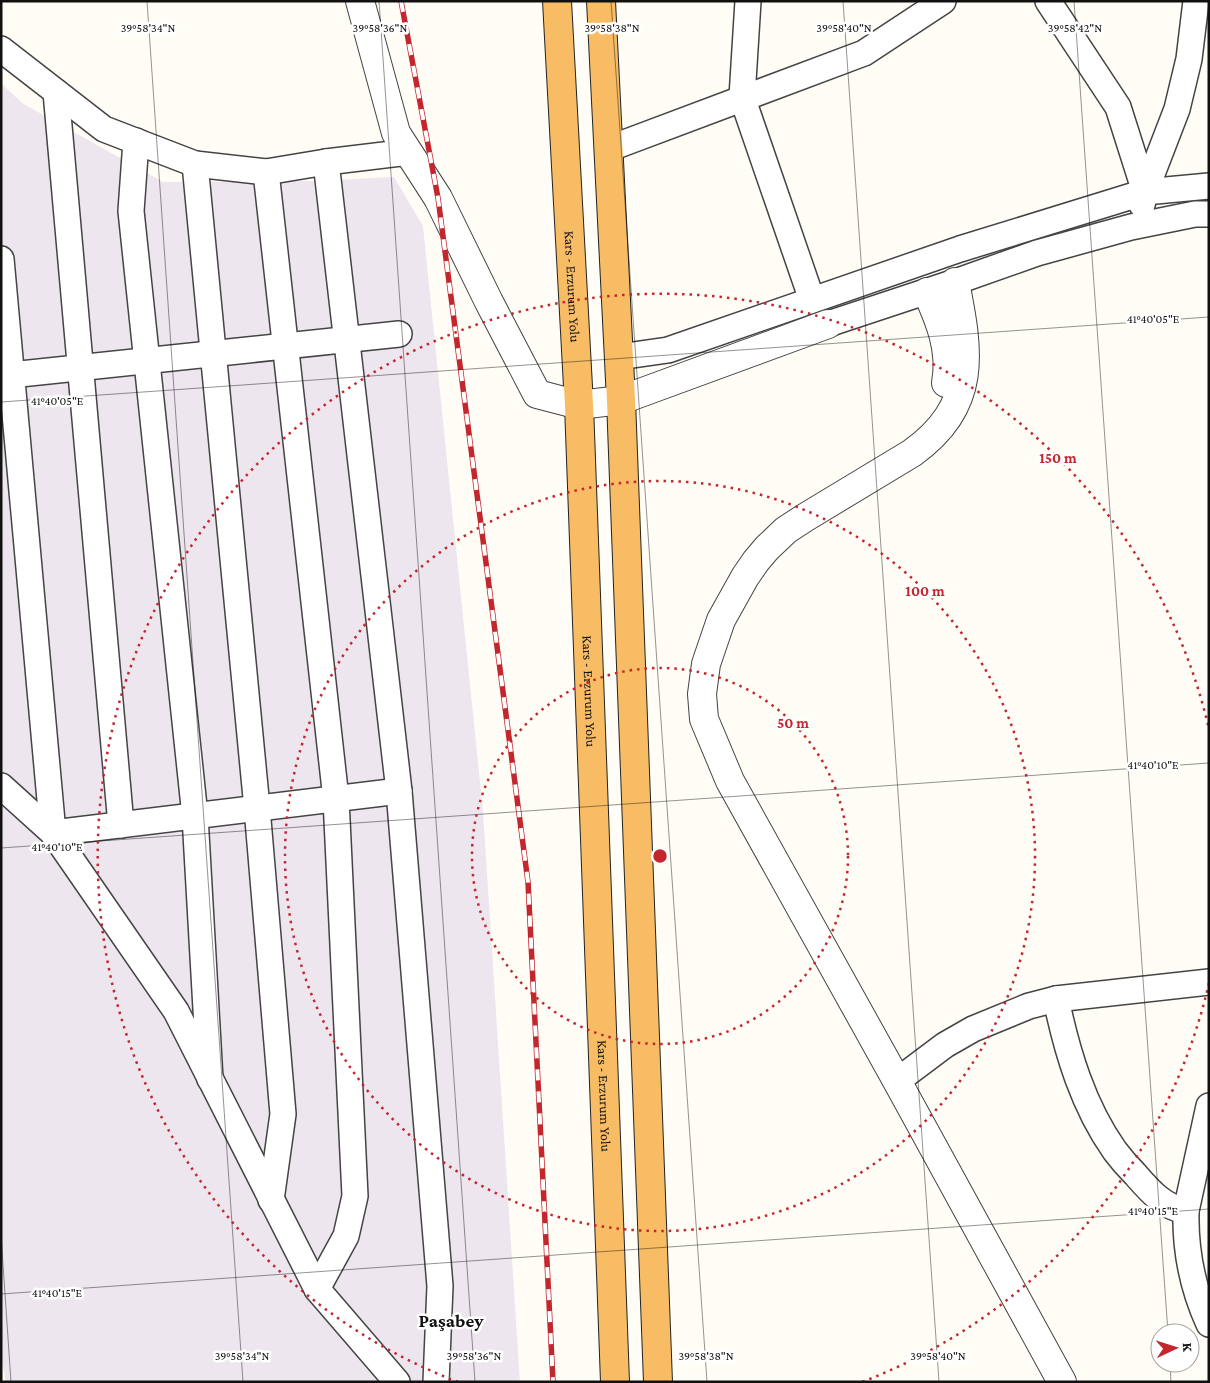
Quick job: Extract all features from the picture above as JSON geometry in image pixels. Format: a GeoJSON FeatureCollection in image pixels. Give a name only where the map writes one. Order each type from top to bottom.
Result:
{"type":"FeatureCollection","features":[{"type":"Feature","properties":{"kind":"highway","name":"Kars - Erzurum Yolu"},"geometry":{"type":"LineString","coordinates":[[558,1],[579,405],[615,1382]]}},
{"type":"Feature","properties":{"kind":"highway"},"geometry":{"type":"LineString","coordinates":[[601,1],[621,400],[658,1382]]}},
{"type":"Feature","properties":{"kind":"street"},"geometry":{"type":"LineString","coordinates":[[360,1],[396,134],[438,198],[537,394],[579,405],[621,400],[828,324],[927,292],[1037,253],[1136,226],[1195,214],[1209,214]]}},
{"type":"Feature","properties":{"kind":"street"},"geometry":{"type":"LineString","coordinates":[[748,1],[742,97],[812,300]]}},
{"type":"Feature","properties":{"kind":"street"},"geometry":{"type":"LineString","coordinates":[[608,149],[742,97],[864,53],[943,1]]}},
{"type":"Feature","properties":{"kind":"street"},"geometry":{"type":"LineString","coordinates":[[1048,1],[1118,107],[1145,192]]}},
{"type":"Feature","properties":{"kind":"street"},"geometry":{"type":"LineString","coordinates":[[1136,226],[1145,192],[1178,109],[1189,59],[1196,1]]}},
{"type":"Feature","properties":{"kind":"street"},"geometry":{"type":"LineString","coordinates":[[1,49],[104,129],[195,164],[266,172],[326,162],[409,152]]}},
{"type":"Feature","properties":{"kind":"street"},"geometry":{"type":"LineString","coordinates":[[56,92],[121,825]]}},
{"type":"Feature","properties":{"kind":"street"},"geometry":{"type":"LineString","coordinates":[[136,141],[131,211],[195,816],[210,1079]]}},
{"type":"Feature","properties":{"kind":"street"},"geometry":{"type":"LineString","coordinates":[[326,162],[400,791],[440,1286],[436,1382]]}},
{"type":"Feature","properties":{"kind":"street"},"geometry":{"type":"LineString","coordinates":[[195,164],[258,808],[283,1114],[271,1200]]}},
{"type":"Feature","properties":{"kind":"street"},"geometry":{"type":"LineString","coordinates":[[266,172],[336,799],[355,1196],[346,1236],[317,1289]]}},
{"type":"Feature","properties":{"kind":"street"},"geometry":{"type":"LineString","coordinates":[[619,356],[668,350],[948,253],[1145,192],[1209,186]]}},
{"type":"Feature","properties":{"kind":"street"},"geometry":{"type":"LineString","coordinates":[[948,253],[955,282],[966,349],[964,372],[954,408],[938,432],[928,442],[793,526],[767,548],[756,561],[721,620],[706,664],[702,694],[704,719],[730,781],[1062,1382]]}},
{"type":"Feature","properties":{"kind":"street"},"geometry":{"type":"LineString","coordinates":[[1,260],[6,375],[53,833]]}},
{"type":"Feature","properties":{"kind":"street"},"geometry":{"type":"LineString","coordinates":[[895,463],[931,421],[939,406],[949,364],[940,322],[915,264]]}},
{"type":"Feature","properties":{"kind":"street"},"geometry":{"type":"LineString","coordinates":[[6,375],[399,334]]}},
{"type":"Feature","properties":{"kind":"street"},"geometry":{"type":"LineString","coordinates":[[1,786],[53,833],[176,1012],[317,1289],[397,1382]]}},
{"type":"Feature","properties":{"kind":"street"},"geometry":{"type":"LineString","coordinates":[[53,833],[400,791]]}},
{"type":"Feature","properties":{"kind":"street"},"geometry":{"type":"LineString","coordinates":[[897,1081],[945,1045],[973,1029],[1029,1006],[1056,999],[1209,982]]}},
{"type":"Feature","properties":{"kind":"street"},"geometry":{"type":"LineString","coordinates":[[1056,999],[1074,1069],[1086,1098],[1115,1151],[1159,1200],[1169,1206],[1186,1211]]}},
{"type":"Feature","properties":{"kind":"street"},"geometry":{"type":"LineString","coordinates":[[1209,1106],[1186,1211],[1186,1246],[1189,1267],[1194,1287],[1209,1324]]}},
{"type":"Feature","properties":{"kind":"shaded area"},"geometry":{"type":"Polygon","coordinates":[[[1,83],[22,103],[163,182],[313,181],[394,177],[423,226],[483,811],[520,1382],[6,1382],[1,1357],[1,83]]]}},
{"type":"Feature","properties":{"kind":"railway"},"geometry":{"type":"LineString","coordinates":[[401,1],[438,198],[528,882],[553,1382]]}},
{"type":"Feature","properties":{"kind":"district","name":"Paşabey"},"geometry":{"type":"Point","coordinates":[451,1320]}}]}
